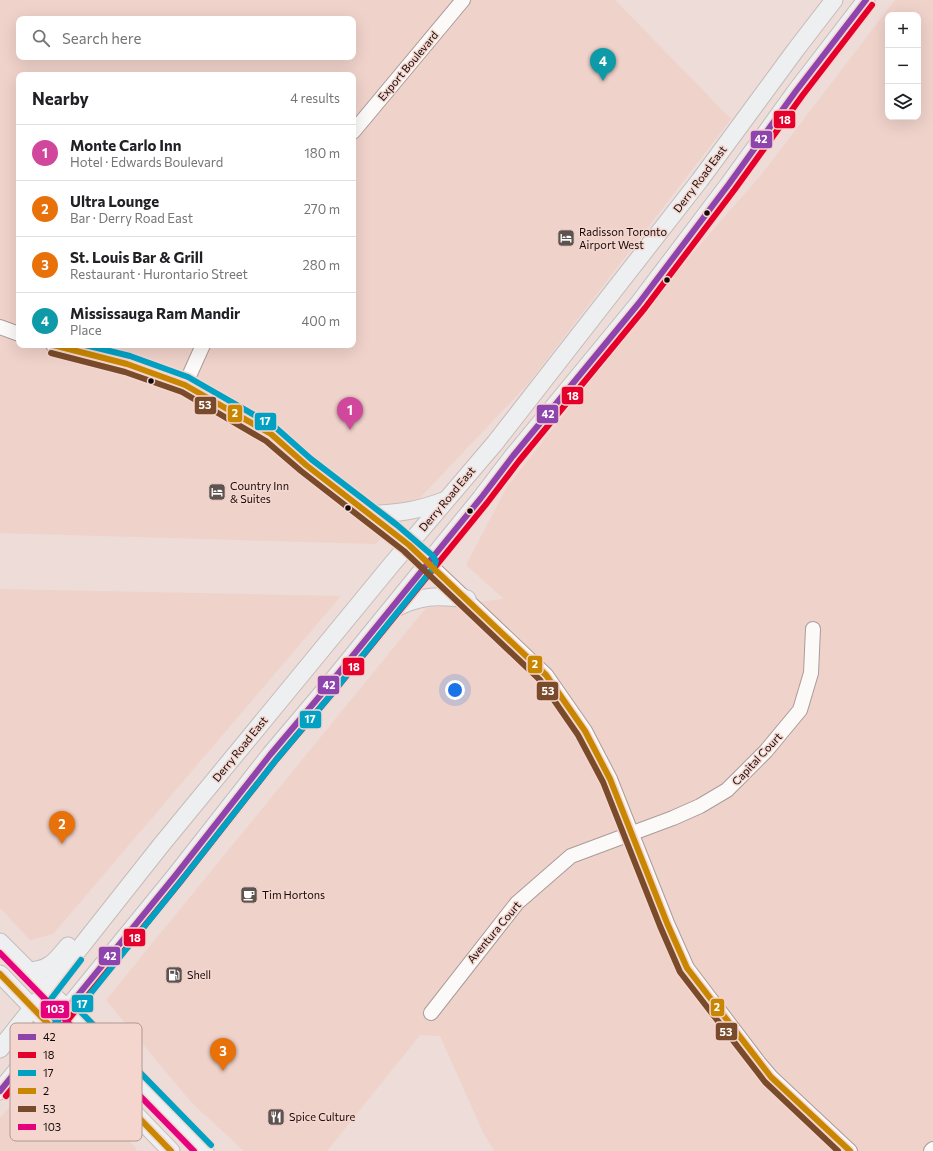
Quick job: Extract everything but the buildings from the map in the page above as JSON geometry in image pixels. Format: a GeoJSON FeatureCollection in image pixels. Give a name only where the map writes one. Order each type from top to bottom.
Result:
{"type":"FeatureCollection","features":[{"type":"Feature","properties":{"kind":"main road","name":"Derry Road East"},"geometry":{"type":"LineString","coordinates":[[21,1023],[162,844],[495,442],[700,180],[834,0]]}},
{"type":"Feature","properties":{"kind":"main road"},"geometry":{"type":"LineString","coordinates":[[57,1023],[270,755],[481,498],[513,456],[640,303],[866,0]]}},
{"type":"Feature","properties":{"kind":"main road"},"geometry":{"type":"LineString","coordinates":[[815,25],[835,40]]}},
{"type":"Feature","properties":{"kind":"main road"},"geometry":{"type":"LineString","coordinates":[[765,92],[785,107]]}},
{"type":"Feature","properties":{"kind":"main road"},"geometry":{"type":"LineString","coordinates":[[535,391],[554,407]]}},
{"type":"Feature","properties":{"kind":"main road"},"geometry":{"type":"LineString","coordinates":[[495,442],[513,456]]}},
{"type":"Feature","properties":{"kind":"main road"},"geometry":{"type":"LineString","coordinates":[[369,514],[409,512],[446,500]]}},
{"type":"Feature","properties":{"kind":"main road"},"geometry":{"type":"LineString","coordinates":[[387,613],[402,604],[419,598],[443,596],[467,599]]}},
{"type":"Feature","properties":{"kind":"main road"},"geometry":{"type":"LineString","coordinates":[[28,971],[38,970],[53,964],[75,937],[109,912]]}},
{"type":"Feature","properties":{"kind":"main road"},"geometry":{"type":"LineString","coordinates":[[0,942],[81,1023]]}},
{"type":"Feature","properties":{"kind":"main road"},"geometry":{"type":"LineString","coordinates":[[0,974],[48,1023]]}},
{"type":"Feature","properties":{"kind":"main road","name":"Derry Road East"},"geometry":{"type":"LineString","coordinates":[[0,1049],[10,1037]]}},
{"type":"Feature","properties":{"kind":"main road"},"geometry":{"type":"LineString","coordinates":[[0,1091],[10,1079]]}},
{"type":"Feature","properties":{"kind":"main road"},"geometry":{"type":"LineString","coordinates":[[142,1086],[205,1151]]}},
{"type":"Feature","properties":{"kind":"main road"},"geometry":{"type":"LineString","coordinates":[[142,1121],[171,1151]]}},
{"type":"Feature","properties":{"kind":"street","name":"Export Boulevard"},"geometry":{"type":"LineString","coordinates":[[356,128],[463,0]]}},
{"type":"Feature","properties":{"kind":"street"},"geometry":{"type":"LineString","coordinates":[[0,327],[16,333]]}},
{"type":"Feature","properties":{"kind":"street"},"geometry":{"type":"LineString","coordinates":[[65,348],[127,364],[185,385],[271,434],[306,465],[409,544],[546,675],[585,731],[610,779],[667,923],[688,968],[771,1077],[850,1151]]}},
{"type":"Feature","properties":{"kind":"street"},"geometry":{"type":"LineString","coordinates":[[185,385],[202,348]]}},
{"type":"Feature","properties":{"kind":"street","name":"Capital Court"},"geometry":{"type":"LineString","coordinates":[[632,832],[700,806],[727,790],[766,751],[800,710],[810,672],[813,629]]}},
{"type":"Feature","properties":{"kind":"street","name":"Aventura Court"},"geometry":{"type":"LineString","coordinates":[[431,1013],[517,903],[570,856],[632,832]]}},
{"type":"Feature","properties":{"kind":"shaded area"},"geometry":{"type":"Polygon","coordinates":[[[0,0],[615,0],[731,119],[527,385],[376,544],[0,533],[0,0]]]}},
{"type":"Feature","properties":{"kind":"shaded area"},"geometry":{"type":"Polygon","coordinates":[[[895,0],[933,0],[933,1151],[494,1151],[483,1132],[440,1036],[420,1035],[327,1151],[244,1151],[191,1102],[142,1043],[142,1023],[125,1023],[106,1000],[426,608],[504,599],[466,565],[507,487],[671,278],[761,175],[885,13],[885,120],[921,120],[921,12],[886,12],[895,0]]]}},
{"type":"Feature","properties":{"kind":"shaded area"},"geometry":{"type":"Polygon","coordinates":[[[0,589],[341,596],[53,934],[30,940],[0,908],[0,589]]]}},
{"type":"Feature","properties":{"kind":"shaded area"},"geometry":{"type":"Polygon","coordinates":[[[10,1107],[10,1141],[129,1141],[137,1149],[135,1151],[0,1151],[0,1118],[10,1107]]]}},
{"type":"Feature","properties":{"kind":"transit line","name":"42"},"geometry":{"type":"LineString","coordinates":[[55,1023],[175,876],[270,755],[324,691],[481,498],[513,456],[639,303],[729,184],[796,91],[866,0]]}},
{"type":"Feature","properties":{"kind":"transit line","name":"18"},"geometry":{"type":"LineString","coordinates":[[65,1023],[181,881],[276,760],[330,696],[487,503],[519,461],[645,308],[735,189],[802,96],[872,5]]}},
{"type":"Feature","properties":{"kind":"transit line","name":"2"},"geometry":{"type":"LineString","coordinates":[[65,348],[127,364],[185,385],[271,434],[306,465],[409,545],[546,675],[585,731],[610,779],[667,923],[687,968],[771,1077],[850,1151]]}},
{"type":"Feature","properties":{"kind":"transit line","name":"17"},"geometry":{"type":"LineString","coordinates":[[92,1023],[78,1009],[276,760],[330,696],[434,567],[436,561],[433,556],[397,525],[311,459],[275,427],[188,377],[130,356],[97,348]]}},
{"type":"Feature","properties":{"kind":"transit line","name":"53"},"geometry":{"type":"LineString","coordinates":[[51,353],[125,372],[182,392],[266,441],[301,471],[404,551],[540,680],[578,735],[603,782],[660,926],[680,972],[765,1082],[838,1151]]}},
{"type":"Feature","properties":{"kind":"transit line","name":"103"},"geometry":{"type":"LineString","coordinates":[[0,953],[69,1023]]}},
{"type":"Feature","properties":{"kind":"transit line","name":"17"},"geometry":{"type":"LineString","coordinates":[[59,1023],[44,1008],[81,960]]}},
{"type":"Feature","properties":{"kind":"transit line","name":"2"},"geometry":{"type":"LineString","coordinates":[[0,974],[47,1023]]}},
{"type":"Feature","properties":{"kind":"transit line","name":"17"},"geometry":{"type":"LineString","coordinates":[[142,1074],[211,1145]]}},
{"type":"Feature","properties":{"kind":"transit line","name":"42"},"geometry":{"type":"LineString","coordinates":[[0,1091],[10,1079]]}},
{"type":"Feature","properties":{"kind":"transit line","name":"18"},"geometry":{"type":"LineString","coordinates":[[6,1096],[10,1091]]}},
{"type":"Feature","properties":{"kind":"transit line","name":"103"},"geometry":{"type":"LineString","coordinates":[[142,1098],[194,1151]]}},
{"type":"Feature","properties":{"kind":"transit line","name":"2"},"geometry":{"type":"LineString","coordinates":[[142,1121],[171,1151]]}},
{"type":"Feature","properties":{"kind":"place","name":"Mississauga Ram Mandir"},"geometry":{"type":"Point","coordinates":[603,81]}},
{"type":"Feature","properties":{"kind":"place","name":"Radisson Toronto Airport West"},"geometry":{"type":"Point","coordinates":[566,238]}},
{"type":"Feature","properties":{"kind":"place","name":"Monte Carlo Inn"},"geometry":{"type":"Point","coordinates":[350,430]}},
{"type":"Feature","properties":{"kind":"place","name":"Country Inn & Suites"},"geometry":{"type":"Point","coordinates":[217,492]}},
{"type":"Feature","properties":{"kind":"place","name":"Ultra Lounge"},"geometry":{"type":"Point","coordinates":[62,844]}},
{"type":"Feature","properties":{"kind":"place","name":"Tim Hortons"},"geometry":{"type":"Point","coordinates":[249,895]}},
{"type":"Feature","properties":{"kind":"place","name":"Shell"},"geometry":{"type":"Point","coordinates":[174,975]}},
{"type":"Feature","properties":{"kind":"place","name":"St. Louis Bar & Grill"},"geometry":{"type":"Point","coordinates":[223,1071]}},
{"type":"Feature","properties":{"kind":"place","name":"Spice Culture"},"geometry":{"type":"Point","coordinates":[276,1117]}}]}
